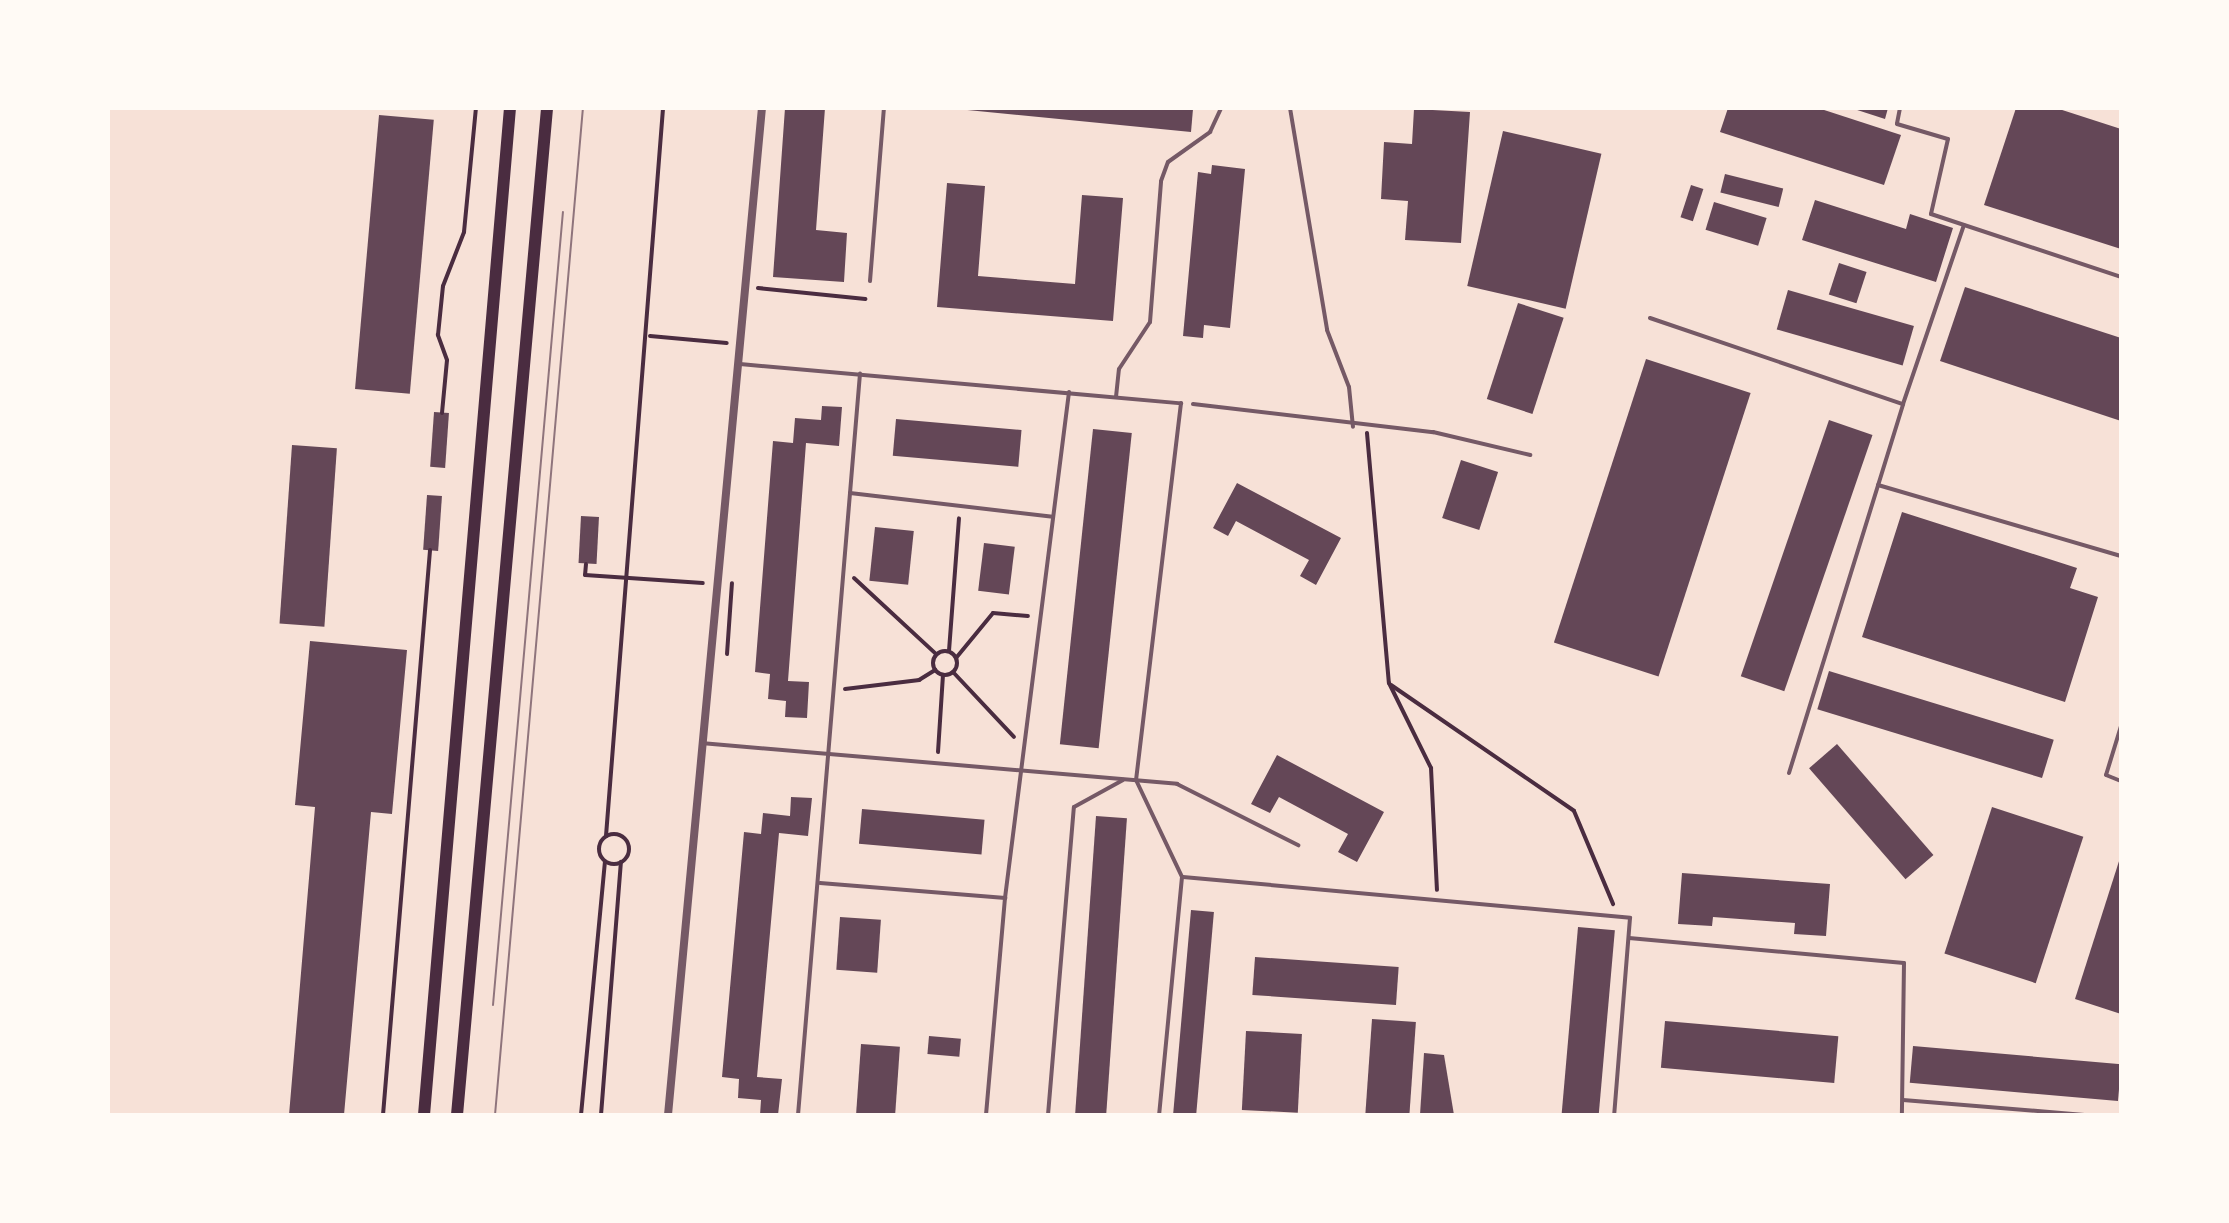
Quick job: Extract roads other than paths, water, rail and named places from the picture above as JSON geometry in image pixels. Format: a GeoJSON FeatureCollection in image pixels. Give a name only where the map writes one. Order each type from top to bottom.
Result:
{"type":"FeatureCollection","features":[{"type":"Feature","properties":{"kind":"main road"},"geometry":{"type":"LineString","coordinates":[[424,1115],[510,108]]}},
{"type":"Feature","properties":{"kind":"main road"},"geometry":{"type":"LineString","coordinates":[[457,1115],[547,108]]}},
{"type":"Feature","properties":{"kind":"street"},"geometry":{"type":"LineString","coordinates":[[668,1115],[700,743],[762,108]]}},
{"type":"Feature","properties":{"kind":"lane"},"geometry":{"type":"LineString","coordinates":[[870,281],[884,108]]}},
{"type":"Feature","properties":{"kind":"lane"},"geometry":{"type":"LineString","coordinates":[[1116,397],[1119,369],[1150,322],[1161,181],[1168,162],[1210,132],[1221,108]]}},
{"type":"Feature","properties":{"kind":"lane"},"geometry":{"type":"LineString","coordinates":[[1290,108],[1327,330],[1349,387],[1353,427]]}},
{"type":"Feature","properties":{"kind":"lane"},"geometry":{"type":"LineString","coordinates":[[1900,108],[1897,124],[1948,139],[1931,214],[2121,277]]}},
{"type":"Feature","properties":{"kind":"lane"},"geometry":{"type":"LineString","coordinates":[[1789,773],[1903,404],[1964,225]]}},
{"type":"Feature","properties":{"kind":"lane"},"geometry":{"type":"LineString","coordinates":[[1650,318],[1903,404]]}},
{"type":"Feature","properties":{"kind":"lane"},"geometry":{"type":"LineString","coordinates":[[737,364],[1181,403],[1136,780],[1182,877],[1159,1115]]}},
{"type":"Feature","properties":{"kind":"lane"},"geometry":{"type":"LineString","coordinates":[[798,1115],[860,374]]}},
{"type":"Feature","properties":{"kind":"lane"},"geometry":{"type":"LineString","coordinates":[[986,1115],[1005,898],[1069,392]]}},
{"type":"Feature","properties":{"kind":"lane"},"geometry":{"type":"LineString","coordinates":[[1193,404],[1366,429],[1433,432],[1530,455]]}},
{"type":"Feature","properties":{"kind":"lane"},"geometry":{"type":"LineString","coordinates":[[1878,485],[2121,556]]}},
{"type":"Feature","properties":{"kind":"lane"},"geometry":{"type":"LineString","coordinates":[[850,493],[1053,517]]}},
{"type":"Feature","properties":{"kind":"lane"},"geometry":{"type":"LineString","coordinates":[[2121,726],[2106,775],[2121,781]]}},
{"type":"Feature","properties":{"kind":"lane"},"geometry":{"type":"LineString","coordinates":[[700,743],[1177,784],[1298,845]]}},
{"type":"Feature","properties":{"kind":"lane"},"geometry":{"type":"LineString","coordinates":[[1048,1115],[1074,807],[1124,779]]}},
{"type":"Feature","properties":{"kind":"lane"},"geometry":{"type":"LineString","coordinates":[[1182,877],[1630,918],[1614,1115]]}},
{"type":"Feature","properties":{"kind":"lane"},"geometry":{"type":"LineString","coordinates":[[819,883],[1005,898]]}},
{"type":"Feature","properties":{"kind":"lane"},"geometry":{"type":"LineString","coordinates":[[1629,938],[1904,963],[1902,1115]]}},
{"type":"Feature","properties":{"kind":"lane"},"geometry":{"type":"LineString","coordinates":[[1901,1100],[2084,1115]]}},
{"type":"Feature","properties":{"kind":"tram line"},"geometry":{"type":"LineString","coordinates":[[495,1115],[583,108]]}},
{"type":"Feature","properties":{"kind":"tram line"},"geometry":{"type":"LineString","coordinates":[[493,1005],[563,212]]}}]}
